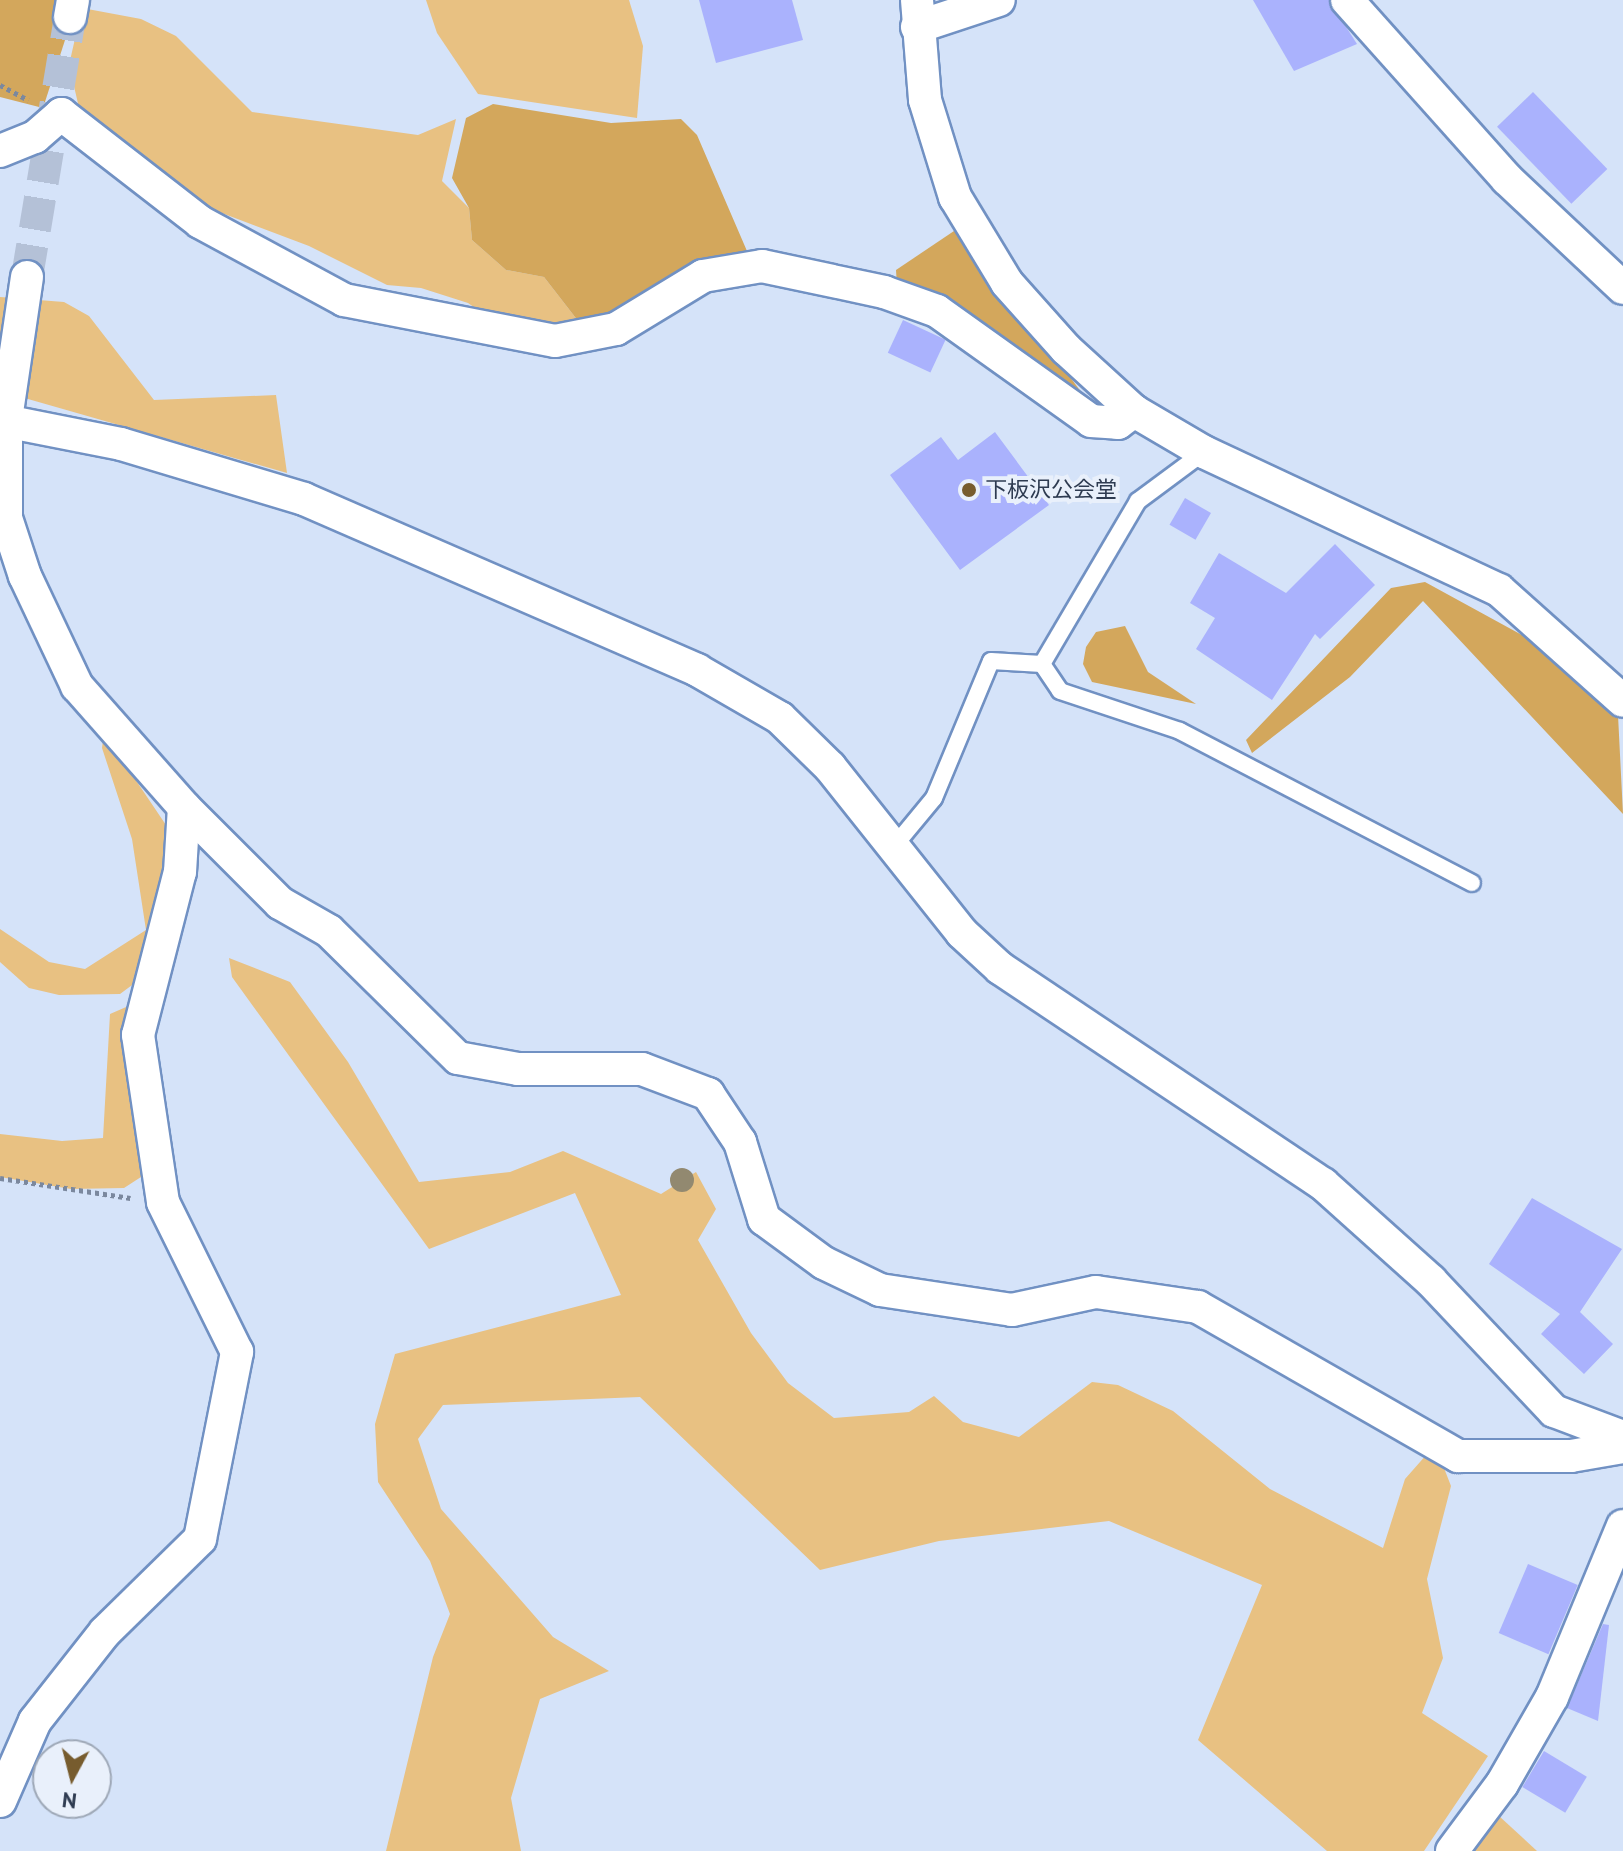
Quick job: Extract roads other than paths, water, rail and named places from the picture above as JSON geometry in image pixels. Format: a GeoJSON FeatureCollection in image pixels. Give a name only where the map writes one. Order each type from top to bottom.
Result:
{"type":"FeatureCollection","features":[{"type":"Feature","properties":{"kind":"street"},"geometry":{"type":"LineString","coordinates":[[999,0],[917,14],[925,100],[940,155],[978,240],[1066,349],[1134,411],[1204,452],[1499,590],[1623,701]]}},
{"type":"Feature","properties":{"kind":"street"},"geometry":{"type":"LineString","coordinates":[[1347,0],[1507,179],[1623,288]]}},
{"type":"Feature","properties":{"kind":"street"},"geometry":{"type":"LineString","coordinates":[[0,151],[35,137],[61,114],[200,222],[344,300],[555,341],[616,329],[703,276],[762,266],[870,288],[937,311],[1091,421],[1118,423],[1134,411]]}},
{"type":"Feature","properties":{"kind":"street"},"geometry":{"type":"LineString","coordinates":[[27,277],[3,419],[6,518],[25,576],[77,686],[184,807],[280,903],[329,931],[458,1058],[518,1069],[642,1069],[708,1094],[740,1142],[764,1219],[824,1263],[880,1290],[1012,1310],[1096,1292],[1198,1307],[1458,1456],[1571,1456],[1623,1447]]}},
{"type":"Feature","properties":{"kind":"street"},"geometry":{"type":"LineString","coordinates":[[3,419],[121,444],[304,499],[697,670],[780,718],[830,767],[890,850],[1000,968],[1323,1184],[1431,1281],[1554,1411],[1623,1437]]}},
{"type":"Feature","properties":{"kind":"street"},"geometry":{"type":"LineString","coordinates":[[0,1801],[35,1721],[105,1632],[200,1539],[237,1352],[163,1202],[138,1035],[180,872],[184,807]]}},
{"type":"Feature","properties":{"kind":"street"},"geometry":{"type":"LineString","coordinates":[[1452,1851],[1502,1784],[1552,1697],[1623,1526]]}},
{"type":"Feature","properties":{"kind":"lane"},"geometry":{"type":"LineString","coordinates":[[1042,664],[1138,501],[1204,452]]}},
{"type":"Feature","properties":{"kind":"lane"},"geometry":{"type":"LineString","coordinates":[[890,850],[934,798],[991,661],[1042,664]]}},
{"type":"Feature","properties":{"kind":"lane"},"geometry":{"type":"LineString","coordinates":[[1042,664],[1060,691],[1180,731],[1472,883]]}},
{"type":"Feature","properties":{"kind":"tunnel"},"geometry":{"type":"LineString","coordinates":[[27,277],[70,17]]}},
{"type":"Feature","properties":{"kind":"place","name":"下板沢公会堂"},"geometry":{"type":"Point","coordinates":[969,490]}}]}
